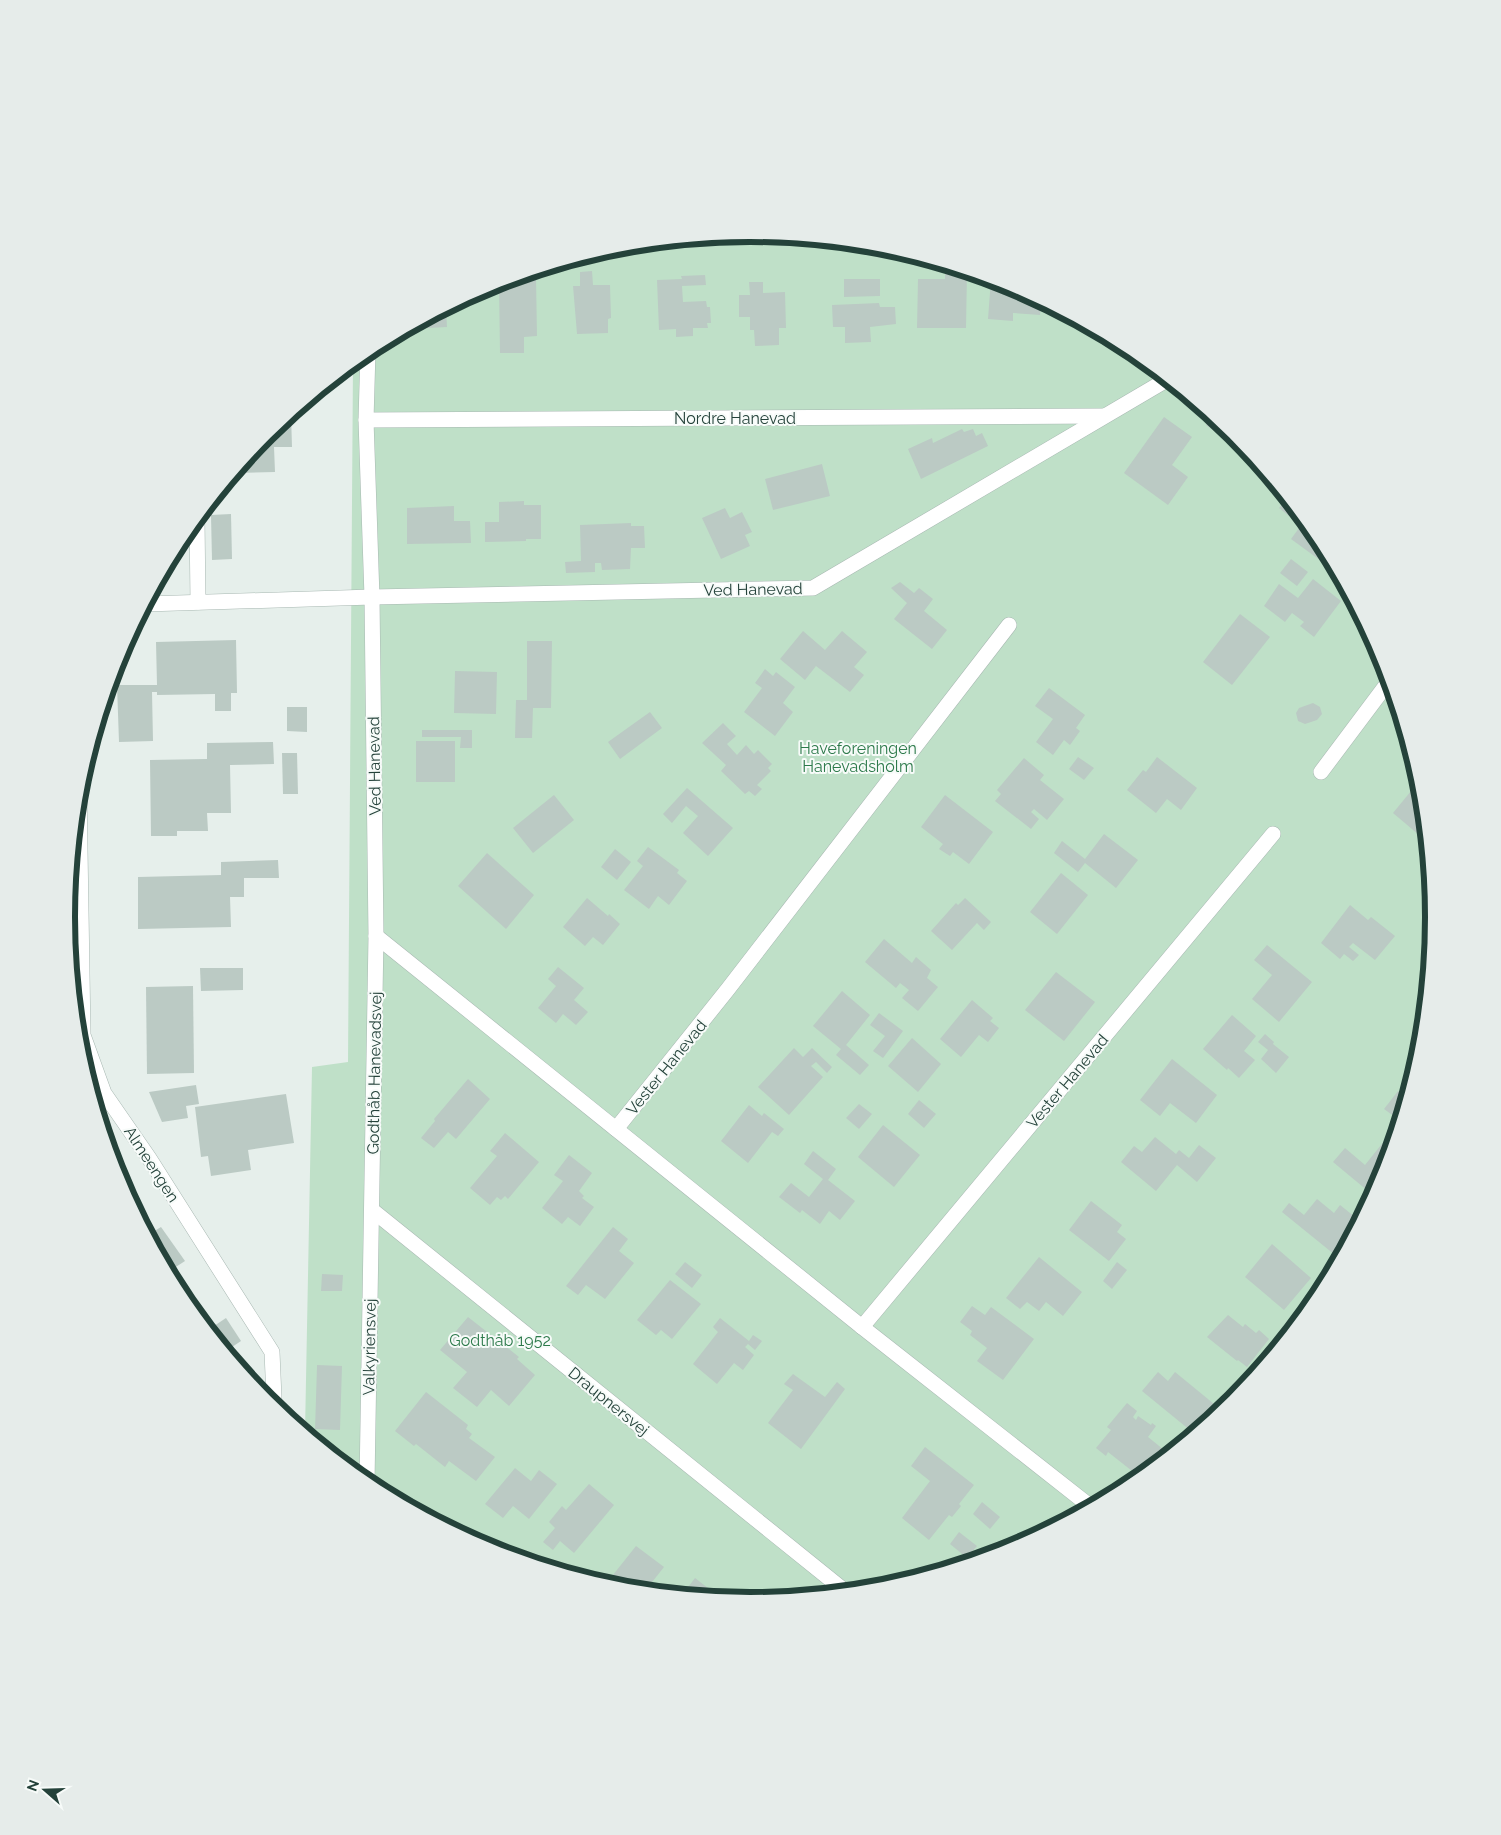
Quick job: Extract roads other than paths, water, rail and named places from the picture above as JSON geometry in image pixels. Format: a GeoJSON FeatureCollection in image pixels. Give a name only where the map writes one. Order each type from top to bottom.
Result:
{"type":"FeatureCollection","features":[{"type":"Feature","properties":{"kind":"street"},"geometry":{"type":"LineString","coordinates":[[368,361],[366,420],[372,597]]}},
{"type":"Feature","properties":{"kind":"street","name":"Ved Hanevad"},"geometry":{"type":"LineString","coordinates":[[153,604],[372,597],[813,588],[1162,382]]}},
{"type":"Feature","properties":{"kind":"street","name":"Nordre Hanevad"},"geometry":{"type":"LineString","coordinates":[[366,420],[1104,416]]}},
{"type":"Feature","properties":{"kind":"street"},"geometry":{"type":"LineString","coordinates":[[197,531],[198,602]]}},
{"type":"Feature","properties":{"kind":"street","name":"Ved Hanevad"},"geometry":{"type":"LineString","coordinates":[[372,597],[376,936]]}},
{"type":"Feature","properties":{"kind":"street","name":"Vester Hanevad"},"geometry":{"type":"LineString","coordinates":[[616,1129],[722,997],[1009,625]]}},
{"type":"Feature","properties":{"kind":"street"},"geometry":{"type":"LineString","coordinates":[[1321,772],[1385,687]]}},
{"type":"Feature","properties":{"kind":"street","name":"Vester Hanevad"},"geometry":{"type":"LineString","coordinates":[[862,1327],[1273,834]]}},
{"type":"Feature","properties":{"kind":"street","name":"Almeengen"},"geometry":{"type":"LineString","coordinates":[[80,839],[83,1016]]}},
{"type":"Feature","properties":{"kind":"street","name":"Vester Hanevad"},"geometry":{"type":"LineString","coordinates":[[376,936],[862,1327],[1086,1504]]}},
{"type":"Feature","properties":{"kind":"street","name":"Godthåb Hanevadsvej"},"geometry":{"type":"LineString","coordinates":[[372,1210],[376,936]]}},
{"type":"Feature","properties":{"kind":"street","name":"Almeengen"},"geometry":{"type":"LineString","coordinates":[[88,1049],[104,1093],[149,1158],[272,1352],[274,1396]]}},
{"type":"Feature","properties":{"kind":"street","name":"Valkyriensvej"},"geometry":{"type":"LineString","coordinates":[[366,1473],[372,1210]]}},
{"type":"Feature","properties":{"kind":"street","name":"Draupnersvej"},"geometry":{"type":"LineString","coordinates":[[372,1210],[840,1587]]}},
{"type":"Feature","properties":{"kind":"park label","name":"Haveforeningen Hanevadsholm"},"geometry":{"type":"Point","coordinates":[858,757]}},
{"type":"Feature","properties":{"kind":"park label","name":"Godthåb 1952"},"geometry":{"type":"Point","coordinates":[500,1340]}}]}
